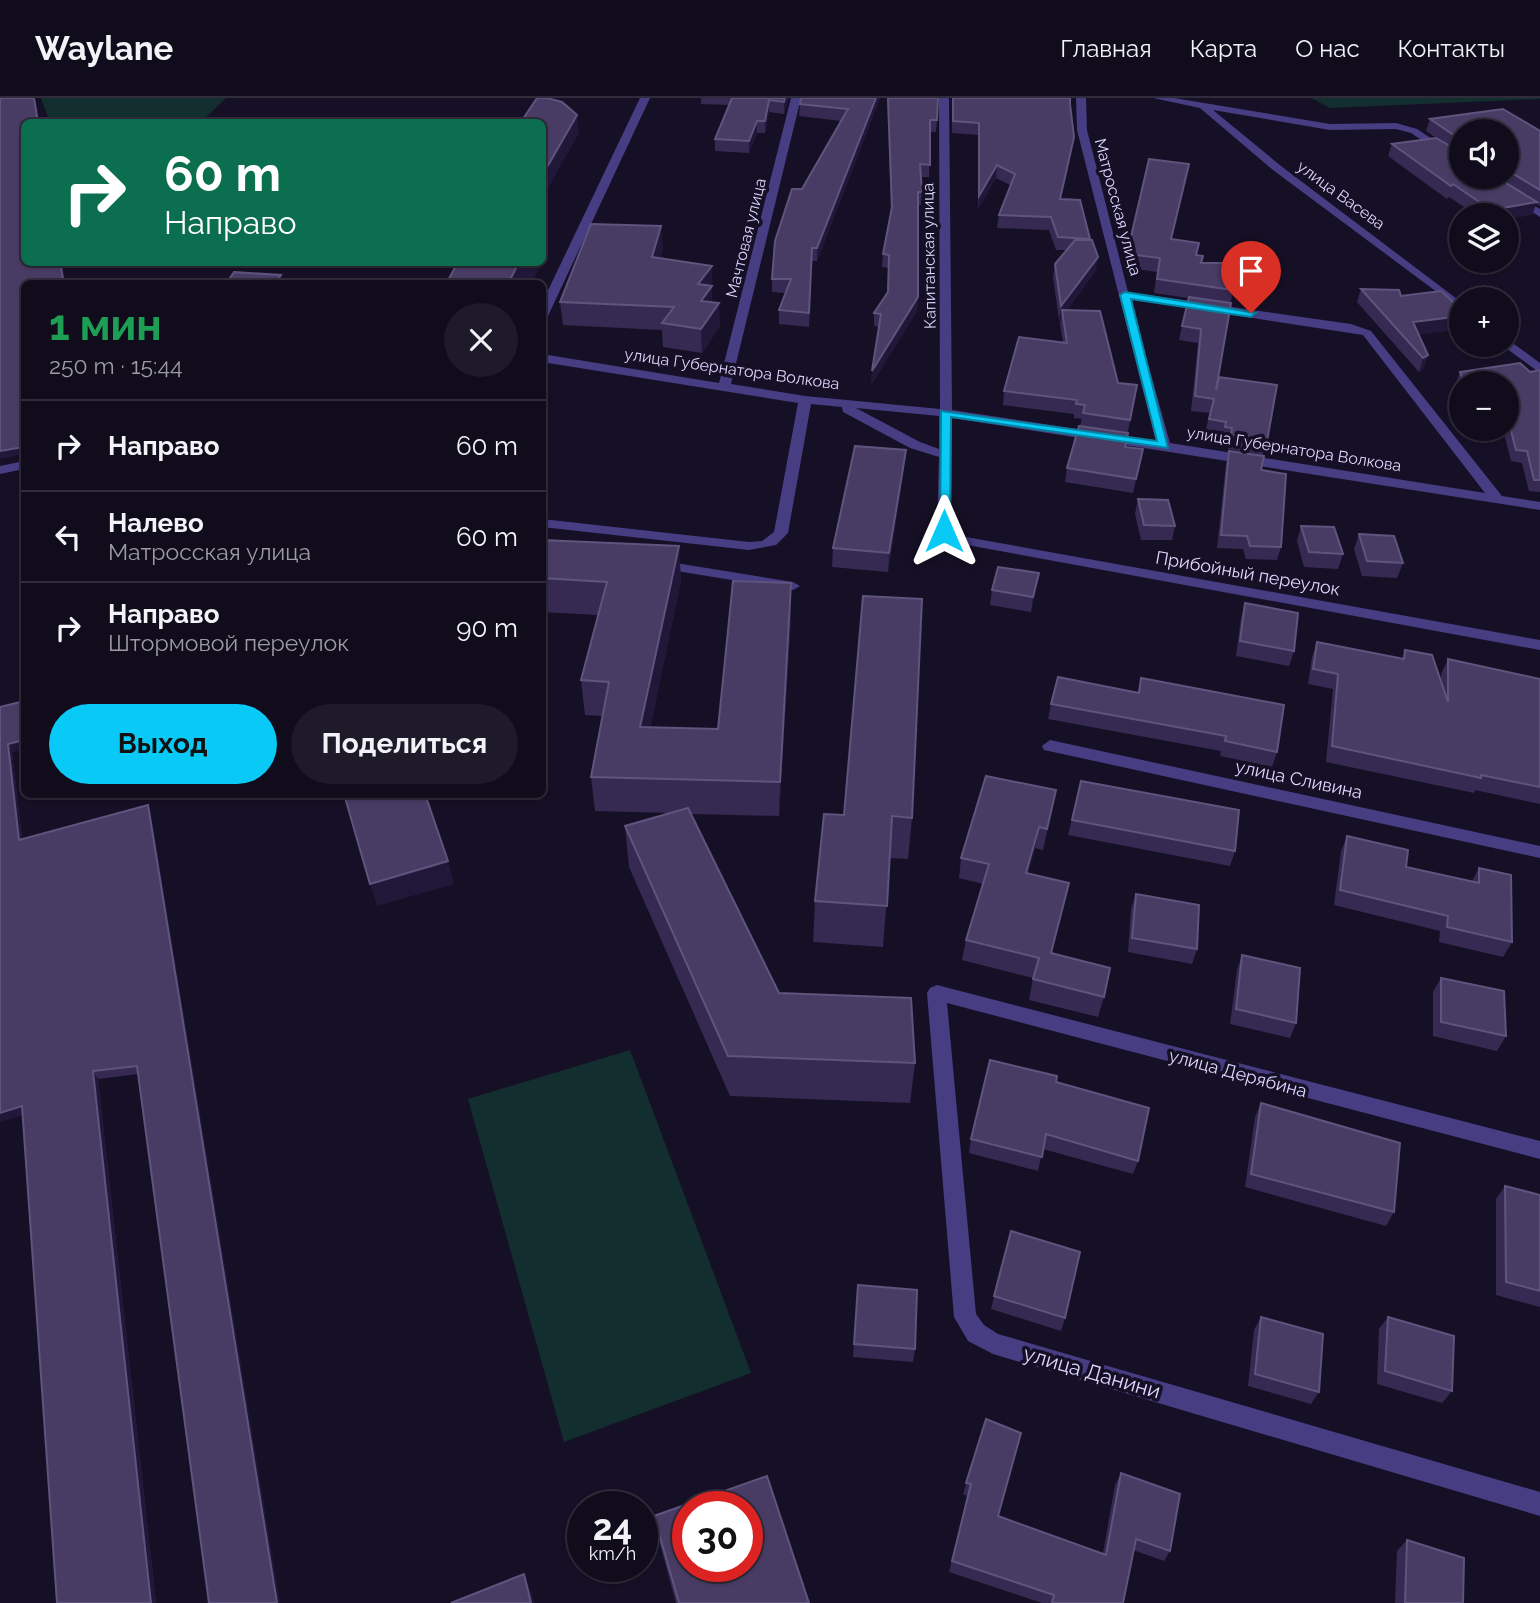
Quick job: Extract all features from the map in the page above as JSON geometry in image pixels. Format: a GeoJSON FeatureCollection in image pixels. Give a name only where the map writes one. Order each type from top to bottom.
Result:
{"type":"FeatureCollection","features":[{"type":"Feature","properties":{"kind":"street"},"geometry":{"type":"LineString","coordinates":[[546,308],[645,98]]}},
{"type":"Feature","properties":{"kind":"street","name":"Мачтовая улица"},"geometry":{"type":"LineString","coordinates":[[724,386],[796,98]]}},
{"type":"Feature","properties":{"kind":"street","name":"Капитанская улица"},"geometry":{"type":"LineString","coordinates":[[944,98],[944,531],[950,538]]}},
{"type":"Feature","properties":{"kind":"street","name":"Матросская улица"},"geometry":{"type":"LineString","coordinates":[[1082,98],[1085,143],[1164,446]]}},
{"type":"Feature","properties":{"kind":"street"},"geometry":{"type":"LineString","coordinates":[[1158,98],[1330,127],[1396,126],[1414,131],[1449,154]]}},
{"type":"Feature","properties":{"kind":"street","name":"улица Васева"},"geometry":{"type":"LineString","coordinates":[[1203,107],[1277,168],[1449,298]]}},
{"type":"Feature","properties":{"kind":"street"},"geometry":{"type":"LineString","coordinates":[[1501,189],[1540,214]]}},
{"type":"Feature","properties":{"kind":"street"},"geometry":{"type":"LineString","coordinates":[[1125,295],[1351,328],[1367,334],[1497,499]]}},
{"type":"Feature","properties":{"kind":"street"},"geometry":{"type":"LineString","coordinates":[[1519,352],[1540,369]]}},
{"type":"Feature","properties":{"kind":"street","name":"улица Губернатора Волкова"},"geometry":{"type":"LineString","coordinates":[[546,359],[804,400],[945,413],[1540,506]]}},
{"type":"Feature","properties":{"kind":"street"},"geometry":{"type":"LineString","coordinates":[[546,523],[749,546],[775,541],[781,533],[804,400]]}},
{"type":"Feature","properties":{"kind":"street"},"geometry":{"type":"LineString","coordinates":[[832,402],[915,445],[945,455]]}},
{"type":"Feature","properties":{"kind":"street"},"geometry":{"type":"LineString","coordinates":[[0,470],[21,466]]}},
{"type":"Feature","properties":{"kind":"street","name":"Прибойный переулок"},"geometry":{"type":"LineString","coordinates":[[950,538],[1540,645]]}},
{"type":"Feature","properties":{"kind":"street"},"geometry":{"type":"LineString","coordinates":[[638,561],[793,586]]}},
{"type":"Feature","properties":{"kind":"street","name":"улица Сливина"},"geometry":{"type":"LineString","coordinates":[[1050,746],[1540,852]]}},
{"type":"Feature","properties":{"kind":"street","name":"улица Дерябина"},"geometry":{"type":"LineString","coordinates":[[937,993],[1540,1150]]}},
{"type":"Feature","properties":{"kind":"street","name":"улица Данини"},"geometry":{"type":"LineString","coordinates":[[937,993],[965,1317],[976,1333],[993,1343],[1540,1504]]}},
{"type":"Feature","properties":{"kind":"green space"},"geometry":{"type":"Polygon","coordinates":[[[41,98],[226,98],[204,119],[49,119],[41,98]]]}},
{"type":"Feature","properties":{"kind":"green space"},"geometry":{"type":"Polygon","coordinates":[[[1311,98],[1540,98],[1540,99],[1330,108],[1311,98]]]}},
{"type":"Feature","properties":{"kind":"green space"},"geometry":{"type":"Polygon","coordinates":[[[630,1050],[751,1373],[564,1442],[468,1099],[630,1050]]]}},
{"type":"Feature","properties":{"kind":"building"},"geometry":{"type":"Polygon","coordinates":[[[0,98],[34,98],[38,119],[21,119],[21,266],[61,266],[63,280],[21,280],[21,448],[0,451],[0,98]]]}},
{"type":"Feature","properties":{"kind":"building"},"geometry":{"type":"Polygon","coordinates":[[[537,98],[562,102],[577,115],[546,169],[546,119],[523,119],[537,98]]]}},
{"type":"Feature","properties":{"kind":"building"},"geometry":{"type":"Polygon","coordinates":[[[732,98],[785,98],[784,102],[769,100],[765,121],[757,121],[749,141],[715,139],[732,98]]]}},
{"type":"Feature","properties":{"kind":"building"},"geometry":{"type":"Polygon","coordinates":[[[801,98],[876,98],[817,248],[812,248],[809,313],[779,310],[791,279],[772,279],[775,241],[792,189],[802,189],[848,109],[800,104],[801,98]]]}},
{"type":"Feature","properties":{"kind":"building"},"geometry":{"type":"Polygon","coordinates":[[[888,98],[938,98],[937,120],[930,120],[930,165],[920,164],[922,192],[918,192],[918,297],[872,371],[881,314],[874,313],[888,292],[889,255],[883,254],[892,207],[888,98]]]}},
{"type":"Feature","properties":{"kind":"building"},"geometry":{"type":"Polygon","coordinates":[[[953,98],[1070,98],[1074,137],[1060,199],[1080,200],[1090,239],[1058,237],[1051,217],[999,215],[1015,174],[997,165],[979,196],[979,123],[953,121],[953,98]]]}},
{"type":"Feature","properties":{"kind":"building"},"geometry":{"type":"Polygon","coordinates":[[[1503,109],[1540,131],[1540,190],[1519,177],[1519,119],[1449,119],[1449,132],[1430,119],[1503,109]]]}},
{"type":"Feature","properties":{"kind":"building"},"geometry":{"type":"Polygon","coordinates":[[[1436,138],[1449,145],[1449,185],[1392,144],[1436,138]]]}},
{"type":"Feature","properties":{"kind":"building"},"geometry":{"type":"Polygon","coordinates":[[[1149,159],[1189,164],[1171,239],[1199,243],[1196,255],[1203,256],[1201,263],[1238,263],[1233,290],[1157,279],[1160,258],[1127,254],[1149,159]]]}},
{"type":"Feature","properties":{"kind":"building"},"geometry":{"type":"Polygon","coordinates":[[[1460,189],[1516,189],[1537,202],[1519,205],[1519,203],[1481,203],[1460,189]]]}},
{"type":"Feature","properties":{"kind":"building"},"geometry":{"type":"Polygon","coordinates":[[[591,224],[661,226],[652,257],[712,266],[698,284],[712,286],[701,301],[719,303],[701,329],[662,323],[674,307],[560,302],[591,224]]]}},
{"type":"Feature","properties":{"kind":"building"},"geometry":{"type":"Polygon","coordinates":[[[1075,240],[1092,240],[1098,257],[1061,306],[1055,264],[1075,240]]]}},
{"type":"Feature","properties":{"kind":"building"},"geometry":{"type":"Polygon","coordinates":[[[456,266],[517,266],[510,280],[448,280],[456,266]]]}},
{"type":"Feature","properties":{"kind":"building"},"geometry":{"type":"Polygon","coordinates":[[[234,272],[281,275],[278,280],[229,280],[234,272]]]}},
{"type":"Feature","properties":{"kind":"building"},"geometry":{"type":"Polygon","coordinates":[[[1361,289],[1399,290],[1401,296],[1441,291],[1449,298],[1449,318],[1413,322],[1428,355],[1423,358],[1361,289]]]}},
{"type":"Feature","properties":{"kind":"building"},"geometry":{"type":"Polygon","coordinates":[[[1189,297],[1231,303],[1216,390],[1219,377],[1277,385],[1267,441],[1231,435],[1232,428],[1225,427],[1226,422],[1209,419],[1214,399],[1195,396],[1201,329],[1182,326],[1189,297]]]}},
{"type":"Feature","properties":{"kind":"building"},"geometry":{"type":"Polygon","coordinates":[[[1062,310],[1100,311],[1118,383],[1137,385],[1130,420],[1083,413],[1085,405],[1076,404],[1077,400],[1004,391],[1019,337],[1067,343],[1062,310]]]}},
{"type":"Feature","properties":{"kind":"building"},"geometry":{"type":"Polygon","coordinates":[[[1520,363],[1530,372],[1540,370],[1540,480],[1534,480],[1527,451],[1516,450],[1514,441],[1519,441],[1519,371],[1467,371],[1520,363]]]}},
{"type":"Feature","properties":{"kind":"building"},"geometry":{"type":"Polygon","coordinates":[[[1079,426],[1128,433],[1125,447],[1143,449],[1136,479],[1067,468],[1079,426]]]}},
{"type":"Feature","properties":{"kind":"building"},"geometry":{"type":"Polygon","coordinates":[[[855,446],[906,450],[889,553],[833,548],[855,446]]]}},
{"type":"Feature","properties":{"kind":"building"},"geometry":{"type":"Polygon","coordinates":[[[1229,451],[1264,456],[1261,470],[1286,474],[1281,547],[1250,546],[1247,536],[1221,535],[1229,451]]]}},
{"type":"Feature","properties":{"kind":"building"},"geometry":{"type":"Polygon","coordinates":[[[1138,499],[1168,500],[1175,526],[1144,525],[1138,499]]]}},
{"type":"Feature","properties":{"kind":"building"},"geometry":{"type":"Polygon","coordinates":[[[1301,526],[1334,527],[1343,554],[1309,552],[1301,526]]]}},
{"type":"Feature","properties":{"kind":"building"},"geometry":{"type":"Polygon","coordinates":[[[1359,534],[1394,536],[1403,563],[1367,561],[1359,534]]]}},
{"type":"Feature","properties":{"kind":"building"},"geometry":{"type":"Polygon","coordinates":[[[546,540],[679,546],[640,727],[718,729],[733,581],[791,583],[780,782],[591,777],[609,682],[581,680],[607,582],[546,578],[546,540]]]}},
{"type":"Feature","properties":{"kind":"building"},"geometry":{"type":"Polygon","coordinates":[[[998,567],[1039,573],[1033,597],[992,590],[998,567]]]}},
{"type":"Feature","properties":{"kind":"building"},"geometry":{"type":"Polygon","coordinates":[[[863,596],[922,599],[912,818],[892,816],[887,906],[815,901],[824,814],[844,815],[863,596]]]}},
{"type":"Feature","properties":{"kind":"building"},"geometry":{"type":"Polygon","coordinates":[[[1245,603],[1298,613],[1294,651],[1240,641],[1245,603]]]}},
{"type":"Feature","properties":{"kind":"building"},"geometry":{"type":"Polygon","coordinates":[[[1317,642],[1404,659],[1405,650],[1432,655],[1448,702],[1448,659],[1540,679],[1540,787],[1481,775],[1481,778],[1332,746],[1338,674],[1313,669],[1317,642]]]}},
{"type":"Feature","properties":{"kind":"building"},"geometry":{"type":"Polygon","coordinates":[[[1058,677],[1139,693],[1141,678],[1284,705],[1277,752],[1225,741],[1226,736],[1051,704],[1058,677]]]}},
{"type":"Feature","properties":{"kind":"building"},"geometry":{"type":"Polygon","coordinates":[[[21,702],[21,741],[8,744],[19,840],[148,805],[277,1603],[209,1603],[137,1066],[93,1071],[151,1603],[57,1603],[22,1106],[0,1113],[0,707],[21,702]]]}},
{"type":"Feature","properties":{"kind":"building"},"geometry":{"type":"Polygon","coordinates":[[[986,776],[1056,790],[1047,829],[1039,827],[1026,873],[1069,883],[1051,953],[1110,968],[1104,997],[1033,979],[1039,958],[966,940],[989,864],[961,858],[986,776]]]}},
{"type":"Feature","properties":{"kind":"building"},"geometry":{"type":"Polygon","coordinates":[[[1081,781],[1239,810],[1235,851],[1072,820],[1081,781]]]}},
{"type":"Feature","properties":{"kind":"building"},"geometry":{"type":"Polygon","coordinates":[[[345,798],[426,798],[448,861],[370,884],[345,798]]]}},
{"type":"Feature","properties":{"kind":"building"},"geometry":{"type":"Polygon","coordinates":[[[688,808],[779,993],[911,998],[915,1063],[728,1056],[625,826],[688,808]]]}},
{"type":"Feature","properties":{"kind":"building"},"geometry":{"type":"Polygon","coordinates":[[[1347,836],[1408,850],[1406,867],[1479,883],[1479,868],[1511,875],[1512,942],[1447,927],[1448,916],[1340,890],[1347,836]]]}},
{"type":"Feature","properties":{"kind":"building"},"geometry":{"type":"Polygon","coordinates":[[[1136,894],[1199,905],[1197,949],[1132,938],[1136,894]]]}},
{"type":"Feature","properties":{"kind":"building"},"geometry":{"type":"Polygon","coordinates":[[[1242,955],[1300,968],[1296,1023],[1236,1009],[1242,955]]]}},
{"type":"Feature","properties":{"kind":"building"},"geometry":{"type":"Polygon","coordinates":[[[1441,978],[1504,991],[1506,1036],[1441,1022],[1441,978]]]}},
{"type":"Feature","properties":{"kind":"building"},"geometry":{"type":"Polygon","coordinates":[[[990,1060],[1057,1076],[1056,1082],[1149,1108],[1138,1161],[1046,1134],[1042,1157],[971,1139],[990,1060]]]}},
{"type":"Feature","properties":{"kind":"building"},"geometry":{"type":"Polygon","coordinates":[[[1261,1103],[1400,1143],[1394,1212],[1251,1174],[1261,1103]]]}},
{"type":"Feature","properties":{"kind":"building"},"geometry":{"type":"Polygon","coordinates":[[[1505,1186],[1540,1195],[1540,1291],[1506,1282],[1505,1186]]]}},
{"type":"Feature","properties":{"kind":"building"},"geometry":{"type":"Polygon","coordinates":[[[1011,1231],[1080,1252],[1065,1318],[994,1296],[1011,1231]]]}},
{"type":"Feature","properties":{"kind":"building"},"geometry":{"type":"Polygon","coordinates":[[[858,1285],[917,1290],[915,1349],[854,1344],[858,1285]]]}},
{"type":"Feature","properties":{"kind":"building"},"geometry":{"type":"Polygon","coordinates":[[[1261,1317],[1323,1334],[1319,1392],[1255,1374],[1261,1317]]]}},
{"type":"Feature","properties":{"kind":"building"},"geometry":{"type":"Polygon","coordinates":[[[1388,1317],[1454,1336],[1452,1391],[1385,1371],[1388,1317]]]}},
{"type":"Feature","properties":{"kind":"building"},"geometry":{"type":"Polygon","coordinates":[[[986,1419],[1021,1433],[998,1516],[1106,1555],[1121,1473],[1180,1494],[1170,1551],[1136,1539],[1123,1603],[1052,1603],[1054,1595],[952,1561],[971,1484],[966,1483],[986,1419]]]}},
{"type":"Feature","properties":{"kind":"building"},"geometry":{"type":"Polygon","coordinates":[[[767,1476],[809,1603],[679,1603],[673,1582],[763,1582],[763,1491],[725,1491],[767,1476]]]}},
{"type":"Feature","properties":{"kind":"building"},"geometry":{"type":"Polygon","coordinates":[[[672,1510],[672,1579],[658,1530],[658,1515],[672,1510]]]}},
{"type":"Feature","properties":{"kind":"building"},"geometry":{"type":"Polygon","coordinates":[[[1407,1540],[1464,1558],[1463,1603],[1405,1603],[1407,1540]]]}},
{"type":"Feature","properties":{"kind":"building"},"geometry":{"type":"Polygon","coordinates":[[[524,1574],[531,1603],[451,1603],[524,1574]]]}},
{"type":"Feature","properties":{"kind":"route"},"geometry":{"type":"LineString","coordinates":[[944,531],[945,413],[1164,446],[1125,295],[1251,313]]}}]}
